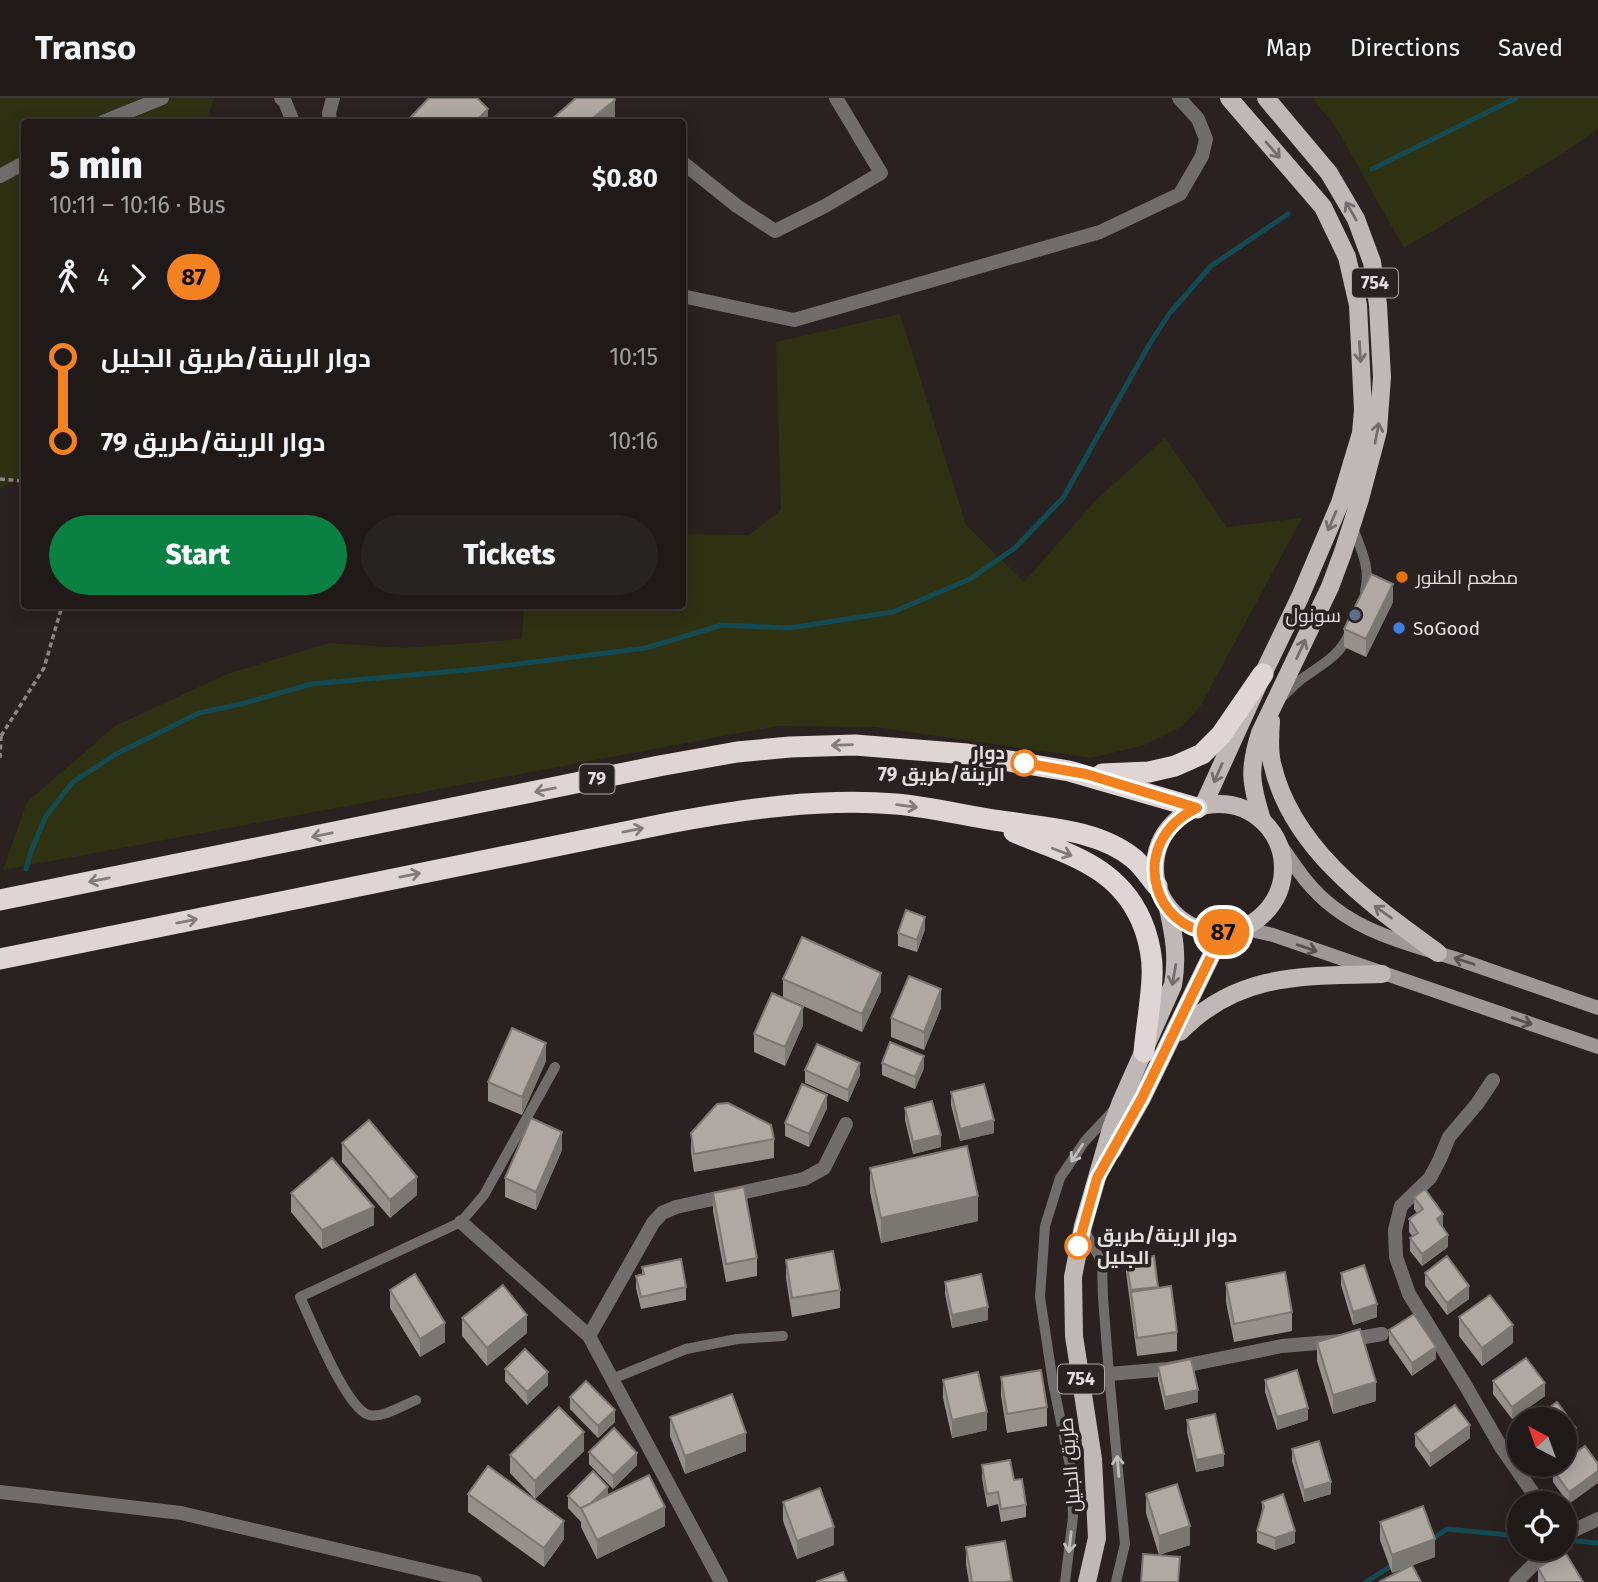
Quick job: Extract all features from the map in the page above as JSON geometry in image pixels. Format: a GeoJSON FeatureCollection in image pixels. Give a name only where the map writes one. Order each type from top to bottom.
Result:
{"type":"FeatureCollection","features":[{"type":"Feature","properties":{"kind":"highway"},"geometry":{"type":"LineString","coordinates":[[1086,774],[1149,772],[1175,766],[1202,754],[1221,735],[1263,674]]}},
{"type":"Feature","properties":{"kind":"highway","name":"79"},"geometry":{"type":"LineString","coordinates":[[0,900],[659,766],[737,752],[790,747],[855,745],[967,754],[1086,774],[1200,807]]}},
{"type":"Feature","properties":{"kind":"highway"},"geometry":{"type":"LineString","coordinates":[[0,959],[745,809],[841,803],[897,804],[1072,833],[1110,843],[1134,859],[1157,886]]}},
{"type":"Feature","properties":{"kind":"highway"},"geometry":{"type":"LineString","coordinates":[[976,817],[1079,858],[1100,870],[1128,896],[1140,915],[1151,958],[1152,977],[1144,1052]]}},
{"type":"Feature","properties":{"kind":"main road","name":"754"},"geometry":{"type":"LineString","coordinates":[[1200,807],[1300,597],[1340,503],[1361,433],[1363,410],[1358,305],[1347,257],[1323,207],[1229,98]]}},
{"type":"Feature","properties":{"kind":"main road","name":"754"},"geometry":{"type":"LineString","coordinates":[[1262,821],[1254,793],[1251,770],[1253,756],[1260,733],[1330,587],[1352,525],[1378,431],[1381,365],[1378,305],[1372,262],[1356,219],[1329,173],[1266,98]]}},
{"type":"Feature","properties":{"kind":"main road"},"geometry":{"type":"LineString","coordinates":[[1272,708],[1271,762],[1288,805],[1302,829],[1326,860],[1354,889],[1438,953]]}},
{"type":"Feature","properties":{"kind":"main road","name":"754"},"geometry":{"type":"LineString","coordinates":[[1097,1178],[1142,1098],[1214,950],[1237,930],[1252,923],[1266,911],[1280,888],[1283,868],[1280,848],[1262,821],[1249,811],[1231,805],[1200,807],[1177,819],[1162,838],[1154,861],[1157,886],[1168,908],[1179,919],[1193,927],[1210,932],[1237,930]]}},
{"type":"Feature","properties":{"kind":"main road"},"geometry":{"type":"LineString","coordinates":[[1275,837],[1304,881],[1331,906],[1359,924],[1598,1008]]}},
{"type":"Feature","properties":{"kind":"main road","name":"754"},"geometry":{"type":"LineString","coordinates":[[1097,1178],[1121,1102],[1168,997],[1176,967],[1168,908]]}},
{"type":"Feature","properties":{"kind":"main road"},"geometry":{"type":"LineString","coordinates":[[1237,930],[1273,935],[1598,1047]]}},
{"type":"Feature","properties":{"kind":"main road"},"geometry":{"type":"LineString","coordinates":[[1167,1048],[1181,1030],[1198,1015],[1220,999],[1241,989],[1262,982],[1293,978],[1382,974]]}},
{"type":"Feature","properties":{"kind":"main road","name":"طريق الجليل"},"geometry":{"type":"LineString","coordinates":[[1087,1582],[1097,1538],[1093,1460],[1074,1336],[1073,1277],[1083,1226],[1097,1178]]}},
{"type":"Feature","properties":{"kind":"street"},"geometry":{"type":"LineString","coordinates":[[110,119],[162,98]]}},
{"type":"Feature","properties":{"kind":"street"},"geometry":{"type":"LineString","coordinates":[[281,98],[292,119]]}},
{"type":"Feature","properties":{"kind":"street"},"geometry":{"type":"LineString","coordinates":[[330,119],[333,98]]}},
{"type":"Feature","properties":{"kind":"street"},"geometry":{"type":"LineString","coordinates":[[686,165],[775,232],[881,173],[836,98]]}},
{"type":"Feature","properties":{"kind":"street"},"geometry":{"type":"LineString","coordinates":[[686,297],[794,320],[1100,232],[1180,194],[1202,156],[1206,139],[1198,119],[1179,98]]}},
{"type":"Feature","properties":{"kind":"street"},"geometry":{"type":"LineString","coordinates":[[0,176],[21,165]]}},
{"type":"Feature","properties":{"kind":"street"},"geometry":{"type":"LineString","coordinates":[[1493,1080],[1449,1137],[1430,1178],[1401,1206],[1395,1230],[1396,1257],[1409,1294],[1501,1447],[1531,1491]]}},
{"type":"Feature","properties":{"kind":"street"},"geometry":{"type":"LineString","coordinates":[[589,1336],[653,1223],[662,1213],[676,1207],[804,1180],[824,1168],[846,1124]]}},
{"type":"Feature","properties":{"kind":"street"},"geometry":{"type":"LineString","coordinates":[[461,1222],[589,1336],[721,1582]]}},
{"type":"Feature","properties":{"kind":"street"},"geometry":{"type":"LineString","coordinates":[[1108,1374],[1168,1369],[1283,1346],[1342,1341],[1382,1334]]}},
{"type":"Feature","properties":{"kind":"street"},"geometry":{"type":"LineString","coordinates":[[0,1492],[181,1513],[475,1582]]}},
{"type":"Feature","properties":{"kind":"street"},"geometry":{"type":"LineString","coordinates":[[1577,1529],[1598,1519]]}},
{"type":"Feature","properties":{"kind":"street"},"geometry":{"type":"LineString","coordinates":[[1516,1582],[1537,1561]]}},
{"type":"Feature","properties":{"kind":"lane"},"geometry":{"type":"LineString","coordinates":[[1352,525],[1367,565],[1368,579],[1363,599]]}},
{"type":"Feature","properties":{"kind":"lane"},"geometry":{"type":"LineString","coordinates":[[1272,708],[1344,645],[1354,622]]}},
{"type":"Feature","properties":{"kind":"lane"},"geometry":{"type":"LineString","coordinates":[[416,1400],[386,1413],[369,1415],[357,1407],[343,1388],[300,1297],[461,1222],[484,1195],[555,1067]]}},
{"type":"Feature","properties":{"kind":"lane"},"geometry":{"type":"LineString","coordinates":[[1065,1582],[1073,1517],[1071,1471],[1053,1383],[1040,1297],[1045,1226],[1060,1178],[1085,1141],[1121,1102]]}},
{"type":"Feature","properties":{"kind":"lane"},"geometry":{"type":"LineString","coordinates":[[1083,1226],[1102,1263],[1108,1374],[1125,1544],[1116,1582]]}},
{"type":"Feature","properties":{"kind":"lane"},"geometry":{"type":"LineString","coordinates":[[612,1379],[686,1349],[737,1339],[783,1336]]}},
{"type":"Feature","properties":{"kind":"path"},"geometry":{"type":"LineString","coordinates":[[0,478],[21,481]]}},
{"type":"Feature","properties":{"kind":"path"},"geometry":{"type":"LineString","coordinates":[[0,758],[1,735],[44,668],[61,609]]}},
{"type":"Feature","properties":{"kind":"green space"},"geometry":{"type":"Polygon","coordinates":[[[0,98],[214,98],[207,119],[21,119],[21,476],[0,489],[0,98]]]}},
{"type":"Feature","properties":{"kind":"green space"},"geometry":{"type":"Polygon","coordinates":[[[1313,98],[1598,98],[1598,129],[1562,154],[1404,248],[1338,131],[1313,98]]]}},
{"type":"Feature","properties":{"kind":"green space"},"geometry":{"type":"Polygon","coordinates":[[[900,314],[966,525],[1024,582],[1095,501],[1165,438],[1227,527],[1302,518],[1201,705],[1183,726],[1145,745],[1091,758],[875,727],[778,726],[3,870],[27,802],[115,726],[227,674],[329,643],[404,648],[522,639],[524,609],[686,609],[686,534],[749,535],[781,510],[776,342],[900,314]]]}},
{"type":"Feature","properties":{"kind":"building"},"geometry":{"type":"Polygon","coordinates":[[[429,98],[477,98],[488,109],[478,119],[409,119],[429,98]]]}},
{"type":"Feature","properties":{"kind":"building"},"geometry":{"type":"Polygon","coordinates":[[[576,98],[615,100],[592,119],[552,119],[576,98]]]}},
{"type":"Feature","properties":{"kind":"building"},"geometry":{"type":"Polygon","coordinates":[[[1371,574],[1393,584],[1366,639],[1344,629],[1371,574]]]}},
{"type":"Feature","properties":{"kind":"building"},"geometry":{"type":"Polygon","coordinates":[[[906,910],[925,917],[917,940],[898,933],[906,910]]]}},
{"type":"Feature","properties":{"kind":"building"},"geometry":{"type":"Polygon","coordinates":[[[802,937],[881,973],[862,1014],[783,979],[802,937]]]}},
{"type":"Feature","properties":{"kind":"building"},"geometry":{"type":"Polygon","coordinates":[[[909,976],[941,989],[924,1032],[891,1018],[909,976]]]}},
{"type":"Feature","properties":{"kind":"building"},"geometry":{"type":"Polygon","coordinates":[[[772,993],[803,1007],[785,1047],[754,1034],[772,993]]]}},
{"type":"Feature","properties":{"kind":"building"},"geometry":{"type":"Polygon","coordinates":[[[512,1028],[546,1043],[522,1097],[488,1082],[512,1028]]]}},
{"type":"Feature","properties":{"kind":"building"},"geometry":{"type":"Polygon","coordinates":[[[890,1042],[924,1056],[915,1077],[882,1063],[890,1042]]]}},
{"type":"Feature","properties":{"kind":"building"},"geometry":{"type":"Polygon","coordinates":[[[817,1044],[860,1063],[848,1090],[805,1070],[817,1044]]]}},
{"type":"Feature","properties":{"kind":"building"},"geometry":{"type":"Polygon","coordinates":[[[802,1084],[827,1095],[809,1134],[785,1123],[802,1084]]]}},
{"type":"Feature","properties":{"kind":"building"},"geometry":{"type":"Polygon","coordinates":[[[984,1084],[994,1120],[960,1129],[951,1092],[984,1084]]]}},
{"type":"Feature","properties":{"kind":"building"},"geometry":{"type":"Polygon","coordinates":[[[932,1101],[941,1135],[913,1142],[905,1108],[932,1101]]]}},
{"type":"Feature","properties":{"kind":"building"},"geometry":{"type":"Polygon","coordinates":[[[728,1103],[771,1125],[774,1139],[694,1154],[691,1133],[717,1104],[728,1103]]]}},
{"type":"Feature","properties":{"kind":"building"},"geometry":{"type":"Polygon","coordinates":[[[531,1118],[562,1132],[536,1192],[505,1178],[531,1118]]]}},
{"type":"Feature","properties":{"kind":"building"},"geometry":{"type":"Polygon","coordinates":[[[369,1120],[417,1177],[390,1200],[342,1143],[369,1120]]]}},
{"type":"Feature","properties":{"kind":"building"},"geometry":{"type":"Polygon","coordinates":[[[967,1146],[978,1196],[881,1218],[870,1168],[967,1146]]]}},
{"type":"Feature","properties":{"kind":"building"},"geometry":{"type":"Polygon","coordinates":[[[332,1158],[374,1207],[322,1230],[291,1193],[332,1158]]]}},
{"type":"Feature","properties":{"kind":"building"},"geometry":{"type":"Polygon","coordinates":[[[744,1187],[757,1258],[726,1264],[713,1193],[744,1187]]]}},
{"type":"Feature","properties":{"kind":"building"},"geometry":{"type":"Polygon","coordinates":[[[1425,1189],[1443,1214],[1437,1219],[1448,1235],[1422,1254],[1410,1238],[1418,1233],[1409,1219],[1423,1209],[1414,1197],[1425,1189]]]}},
{"type":"Feature","properties":{"kind":"building"},"geometry":{"type":"Polygon","coordinates":[[[833,1251],[840,1290],[792,1298],[786,1260],[833,1251]]]}},
{"type":"Feature","properties":{"kind":"building"},"geometry":{"type":"Polygon","coordinates":[[[1154,1256],[1158,1287],[1131,1290],[1126,1260],[1154,1256]]]}},
{"type":"Feature","properties":{"kind":"building"},"geometry":{"type":"Polygon","coordinates":[[[1447,1256],[1469,1286],[1447,1303],[1425,1273],[1447,1256]]]}},
{"type":"Feature","properties":{"kind":"building"},"geometry":{"type":"Polygon","coordinates":[[[681,1259],[686,1287],[641,1297],[636,1276],[644,1274],[642,1267],[681,1259]]]}},
{"type":"Feature","properties":{"kind":"building"},"geometry":{"type":"Polygon","coordinates":[[[1364,1265],[1377,1304],[1353,1312],[1341,1273],[1364,1265]]]}},
{"type":"Feature","properties":{"kind":"building"},"geometry":{"type":"Polygon","coordinates":[[[1285,1272],[1292,1312],[1234,1324],[1226,1283],[1285,1272]]]}},
{"type":"Feature","properties":{"kind":"building"},"geometry":{"type":"Polygon","coordinates":[[[415,1274],[445,1323],[420,1339],[390,1290],[415,1274]]]}},
{"type":"Feature","properties":{"kind":"building"},"geometry":{"type":"Polygon","coordinates":[[[981,1274],[988,1307],[952,1315],[945,1282],[981,1274]]]}},
{"type":"Feature","properties":{"kind":"building"},"geometry":{"type":"Polygon","coordinates":[[[503,1285],[527,1315],[487,1348],[462,1318],[503,1285]]]}},
{"type":"Feature","properties":{"kind":"building"},"geometry":{"type":"Polygon","coordinates":[[[1171,1286],[1177,1332],[1137,1338],[1131,1292],[1171,1286]]]}},
{"type":"Feature","properties":{"kind":"building"},"geometry":{"type":"Polygon","coordinates":[[[1490,1295],[1513,1325],[1482,1348],[1459,1317],[1490,1295]]]}},
{"type":"Feature","properties":{"kind":"building"},"geometry":{"type":"Polygon","coordinates":[[[1414,1314],[1436,1347],[1412,1363],[1389,1330],[1414,1314]]]}},
{"type":"Feature","properties":{"kind":"building"},"geometry":{"type":"Polygon","coordinates":[[[1360,1329],[1376,1382],[1333,1395],[1317,1342],[1360,1329]]]}},
{"type":"Feature","properties":{"kind":"building"},"geometry":{"type":"Polygon","coordinates":[[[525,1349],[548,1372],[527,1392],[505,1369],[525,1349]]]}},
{"type":"Feature","properties":{"kind":"building"},"geometry":{"type":"Polygon","coordinates":[[[1526,1358],[1545,1383],[1512,1407],[1493,1381],[1526,1358]]]}},
{"type":"Feature","properties":{"kind":"building"},"geometry":{"type":"Polygon","coordinates":[[[1191,1359],[1198,1390],[1165,1397],[1158,1366],[1191,1359]]]}},
{"type":"Feature","properties":{"kind":"building"},"geometry":{"type":"Polygon","coordinates":[[[1041,1370],[1047,1407],[1007,1414],[1001,1377],[1041,1370]]]}},
{"type":"Feature","properties":{"kind":"building"},"geometry":{"type":"Polygon","coordinates":[[[1297,1370],[1308,1408],[1277,1417],[1265,1380],[1297,1370]]]}},
{"type":"Feature","properties":{"kind":"building"},"geometry":{"type":"Polygon","coordinates":[[[978,1372],[987,1412],[952,1420],[943,1380],[978,1372]]]}},
{"type":"Feature","properties":{"kind":"building"},"geometry":{"type":"Polygon","coordinates":[[[586,1381],[615,1410],[598,1426],[570,1397],[586,1381]]]}},
{"type":"Feature","properties":{"kind":"building"},"geometry":{"type":"Polygon","coordinates":[[[732,1394],[746,1433],[685,1456],[670,1417],[732,1394]]]}},
{"type":"Feature","properties":{"kind":"building"},"geometry":{"type":"Polygon","coordinates":[[[1455,1405],[1470,1425],[1430,1454],[1415,1434],[1455,1405]]]}},
{"type":"Feature","properties":{"kind":"building"},"geometry":{"type":"Polygon","coordinates":[[[559,1407],[584,1432],[535,1481],[510,1455],[559,1407]]]}},
{"type":"Feature","properties":{"kind":"building"},"geometry":{"type":"Polygon","coordinates":[[[1215,1414],[1224,1454],[1196,1460],[1187,1420],[1215,1414]]]}},
{"type":"Feature","properties":{"kind":"building"},"geometry":{"type":"Polygon","coordinates":[[[614,1428],[637,1453],[613,1476],[589,1452],[614,1428]]]}},
{"type":"Feature","properties":{"kind":"building"},"geometry":{"type":"Polygon","coordinates":[[[1319,1441],[1331,1482],[1304,1490],[1292,1449],[1319,1441]]]}},
{"type":"Feature","properties":{"kind":"building"},"geometry":{"type":"Polygon","coordinates":[[[1585,1446],[1598,1464],[1598,1471],[1568,1491],[1558,1477],[1577,1477],[1577,1452],[1585,1446]]]}},
{"type":"Feature","properties":{"kind":"building"},"geometry":{"type":"Polygon","coordinates":[[[1010,1460],[1014,1480],[1022,1479],[1026,1505],[1001,1509],[998,1492],[987,1494],[982,1465],[1010,1460]]]}},
{"type":"Feature","properties":{"kind":"building"},"geometry":{"type":"Polygon","coordinates":[[[488,1466],[564,1521],[544,1548],[468,1494],[488,1466]]]}},
{"type":"Feature","properties":{"kind":"building"},"geometry":{"type":"Polygon","coordinates":[[[593,1471],[608,1487],[590,1504],[581,1508],[583,1511],[568,1496],[593,1471]]]}},
{"type":"Feature","properties":{"kind":"building"},"geometry":{"type":"Polygon","coordinates":[[[649,1475],[665,1507],[597,1540],[581,1508],[649,1475]]]}},
{"type":"Feature","properties":{"kind":"building"},"geometry":{"type":"Polygon","coordinates":[[[1177,1484],[1190,1526],[1159,1536],[1146,1494],[1177,1484]]]}},
{"type":"Feature","properties":{"kind":"building"},"geometry":{"type":"Polygon","coordinates":[[[820,1488],[834,1527],[797,1541],[783,1502],[820,1488]]]}},
{"type":"Feature","properties":{"kind":"building"},"geometry":{"type":"Polygon","coordinates":[[[1283,1494],[1295,1531],[1275,1538],[1257,1531],[1264,1506],[1262,1502],[1283,1494]]]}},
{"type":"Feature","properties":{"kind":"building"},"geometry":{"type":"Polygon","coordinates":[[[1423,1506],[1435,1539],[1392,1555],[1380,1522],[1423,1506]]]}},
{"type":"Feature","properties":{"kind":"building"},"geometry":{"type":"Polygon","coordinates":[[[1005,1541],[1012,1581],[972,1582],[966,1547],[1005,1541]]]}},
{"type":"Feature","properties":{"kind":"building"},"geometry":{"type":"Polygon","coordinates":[[[1143,1554],[1180,1557],[1178,1582],[1141,1582],[1143,1554]]]}},
{"type":"Feature","properties":{"kind":"building"},"geometry":{"type":"Polygon","coordinates":[[[1550,1561],[1570,1561],[1583,1582],[1546,1582],[1538,1568],[1550,1561]]]}},
{"type":"Feature","properties":{"kind":"building"},"geometry":{"type":"Polygon","coordinates":[[[1412,1565],[1421,1582],[1379,1582],[1412,1565]]]}},
{"type":"Feature","properties":{"kind":"building"},"geometry":{"type":"Polygon","coordinates":[[[843,1572],[847,1582],[816,1582],[843,1572]]]}},
{"type":"Feature","properties":{"kind":"waterway"},"geometry":{"type":"LineString","coordinates":[[1372,169],[1516,98]]}},
{"type":"Feature","properties":{"kind":"waterway"},"geometry":{"type":"LineString","coordinates":[[26,869],[46,816],[73,782],[116,754],[199,713],[311,684],[478,669],[646,648],[722,625],[789,628],[893,612],[970,579],[1015,548],[1063,498],[1169,314],[1211,266],[1288,214]]}},
{"type":"Feature","properties":{"kind":"waterway"},"geometry":{"type":"LineString","coordinates":[[1431,1540],[1447,1529],[1507,1535]]}},
{"type":"Feature","properties":{"kind":"waterway"},"geometry":{"type":"LineString","coordinates":[[1577,1541],[1598,1543]]}},
{"type":"Feature","properties":{"kind":"waterway"},"geometry":{"type":"LineString","coordinates":[[1366,1582],[1394,1564]]}},
{"type":"Feature","properties":{"kind":"bus line","name":"87"},"geometry":{"type":"LineString","coordinates":[[1024,763],[1086,774],[1197,808],[1177,819],[1162,838],[1154,861],[1157,886],[1168,908],[1187,924],[1210,932],[1232,931],[1214,950],[1142,1098],[1097,1178],[1078,1246]]}},
{"type":"Feature","properties":{"kind":"place","name":"مطعم الطنور"},"geometry":{"type":"Point","coordinates":[1402,577]}},
{"type":"Feature","properties":{"kind":"place","name":"سونول"},"geometry":{"type":"Point","coordinates":[1355,615]}},
{"type":"Feature","properties":{"kind":"place","name":"SoGood"},"geometry":{"type":"Point","coordinates":[1399,628]}},
{"type":"Feature","properties":{"kind":"place","name":"دوار الرينة/طريق 79"},"geometry":{"type":"Point","coordinates":[1024,763]}},
{"type":"Feature","properties":{"kind":"place","name":"دوار الرينة/طريق الجليل"},"geometry":{"type":"Point","coordinates":[1078,1246]}}]}
